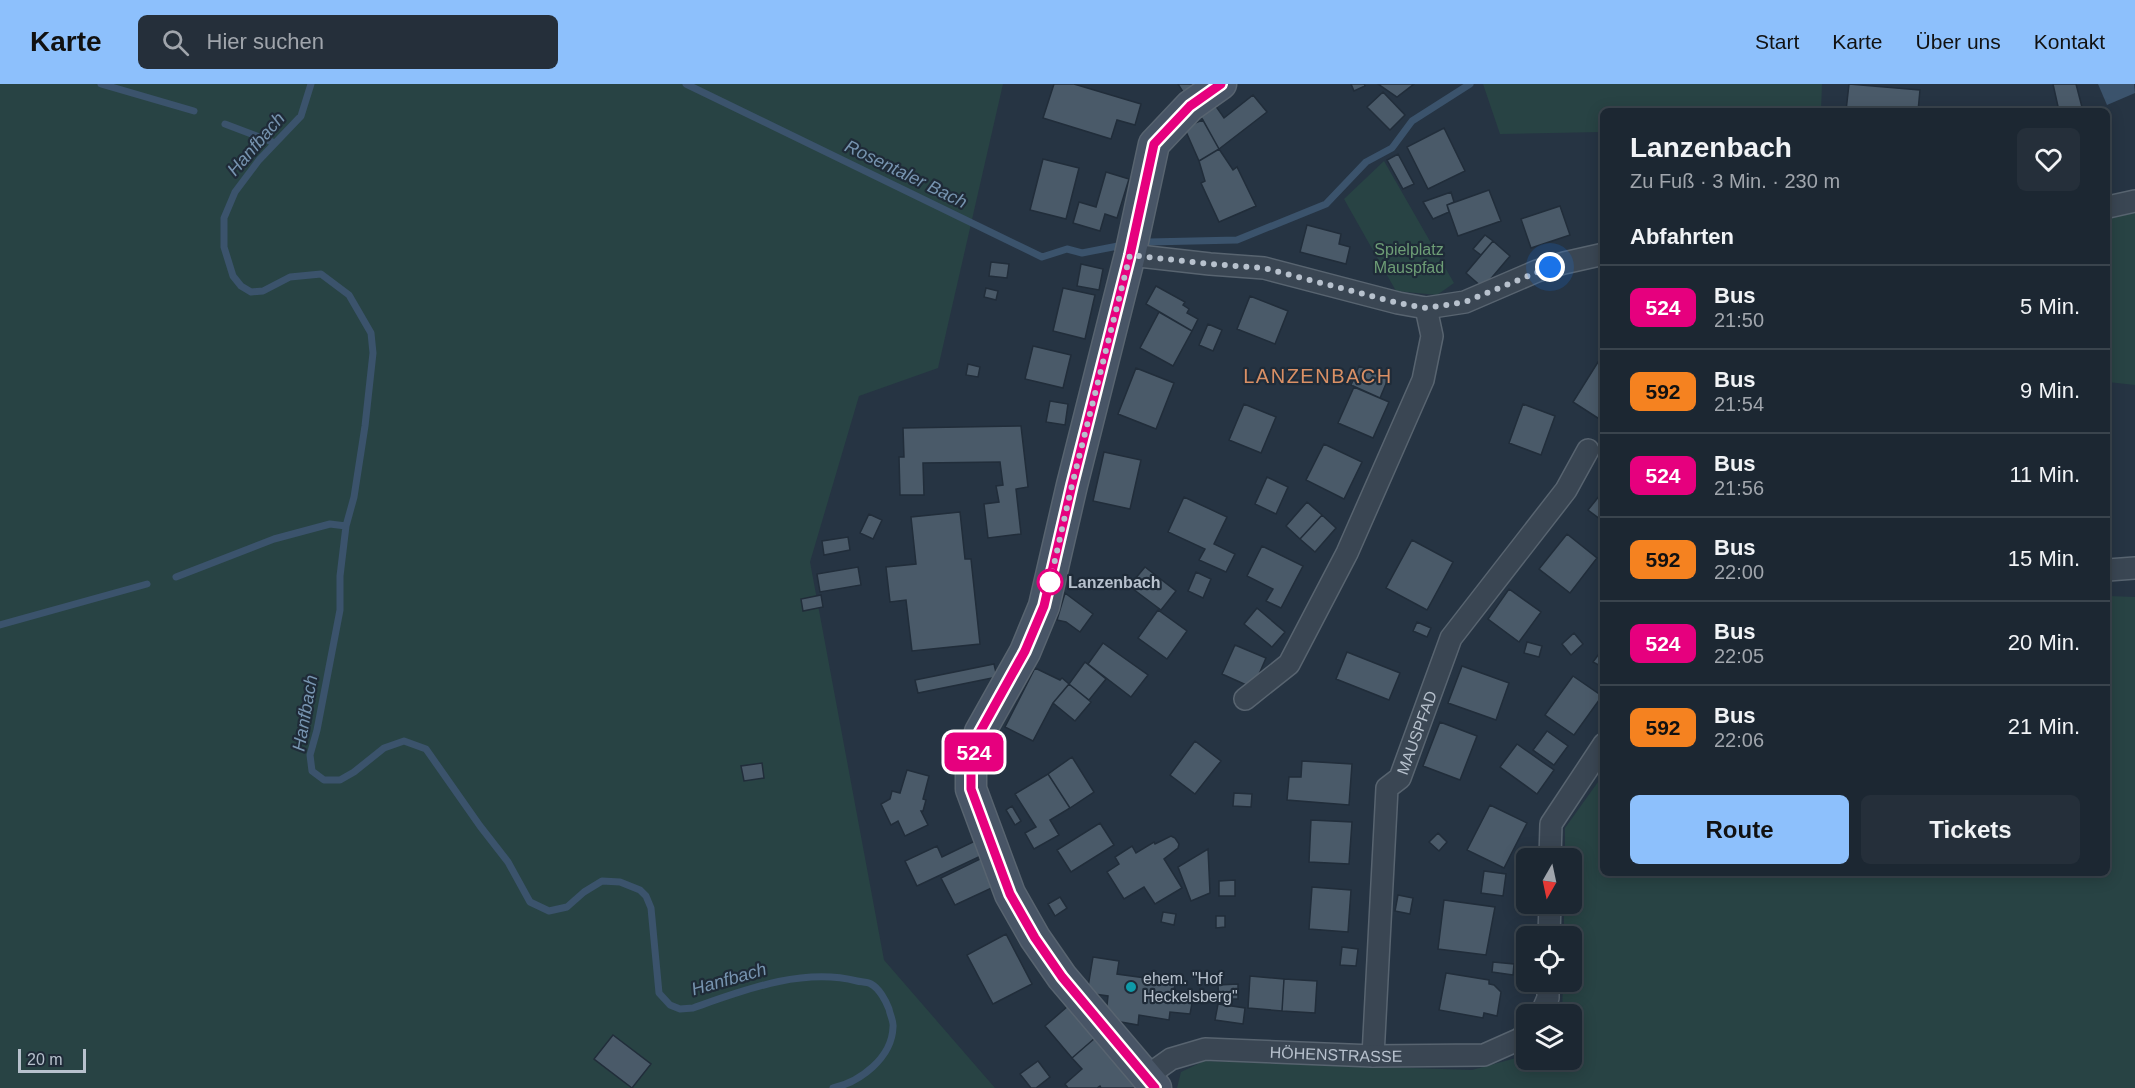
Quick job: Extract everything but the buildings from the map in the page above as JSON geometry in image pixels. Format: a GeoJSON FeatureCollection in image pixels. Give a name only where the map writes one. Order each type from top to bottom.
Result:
{"type":"FeatureCollection","features":[{"type":"Feature","properties":{"kind":"main road"},"geometry":{"type":"LineString","coordinates":[[1151,1082],[1102,1027],[1035,938],[1010,894],[971,789],[971,767],[980,732],[1025,651],[1044,606],[1130,255],[1154,144],[1190,106],[1221,84]]}},
{"type":"Feature","properties":{"kind":"street"},"geometry":{"type":"LineString","coordinates":[[2110,207],[2135,201]]}},
{"type":"Feature","properties":{"kind":"street"},"geometry":{"type":"LineString","coordinates":[[1130,255],[1264,268],[1398,303],[1426,308],[1465,302],[1537,272],[1600,255]]}},
{"type":"Feature","properties":{"kind":"street"},"geometry":{"type":"LineString","coordinates":[[1245,699],[1289,664],[1347,554],[1424,380],[1432,336],[1426,308]]}},
{"type":"Feature","properties":{"kind":"street","name":"MAUSPFAD"},"geometry":{"type":"LineString","coordinates":[[1373,1056],[1387,788],[1400,778],[1451,638],[1566,490],[1588,450]]}},
{"type":"Feature","properties":{"kind":"street"},"geometry":{"type":"LineString","coordinates":[[2110,570],[2135,568]]}},
{"type":"Feature","properties":{"kind":"street"},"geometry":{"type":"LineString","coordinates":[[1550,848],[1551,824],[1600,750]]}},
{"type":"Feature","properties":{"kind":"street","name":"HÖHENSTRASSE"},"geometry":{"type":"LineString","coordinates":[[1151,1082],[1171,1059],[1205,1049],[1373,1056],[1484,1055],[1516,1041]]}},
{"type":"Feature","properties":{"kind":"green space"},"geometry":{"type":"Polygon","coordinates":[[[0,84],[1003,84],[938,368],[859,396],[810,562],[884,960],[995,1088],[0,1088],[0,84]]]}},
{"type":"Feature","properties":{"kind":"green space"},"geometry":{"type":"Polygon","coordinates":[[[1483,84],[1822,84],[1821,108],[1600,108],[1600,132],[1500,134],[1483,84]]]}},
{"type":"Feature","properties":{"kind":"green space","name":"Spielplatz Mauspfad"},"geometry":{"type":"Polygon","coordinates":[[[1384,161],[1454,283],[1437,295],[1396,291],[1344,199],[1384,161]]]}},
{"type":"Feature","properties":{"kind":"green space"},"geometry":{"type":"Polygon","coordinates":[[[2135,211],[2135,385],[2110,382],[2110,216],[2135,211]]]}},
{"type":"Feature","properties":{"kind":"green space"},"geometry":{"type":"Polygon","coordinates":[[[2110,596],[2135,597],[2135,1088],[1177,1088],[1181,1072],[1204,1061],[1472,1070],[1516,1058],[1516,1070],[1582,1070],[1582,1004],[1562,1004],[1563,992],[1582,992],[1582,926],[1564,926],[1564,914],[1582,914],[1582,848],[1565,848],[1565,828],[1600,779],[1600,876],[2110,876],[2110,596]]]}},
{"type":"Feature","properties":{"kind":"water"},"geometry":{"type":"Polygon","coordinates":[[[2098,84],[2134,84],[2135,93],[2107,105],[2098,84]]]}},
{"type":"Feature","properties":{"kind":"waterway"},"geometry":{"type":"LineString","coordinates":[[101,84],[194,111]]}},
{"type":"Feature","properties":{"kind":"waterway","name":"Hanfbach"},"geometry":{"type":"LineString","coordinates":[[311,84],[301,116],[259,160],[235,192],[224,218],[224,247],[233,276],[241,286],[251,292],[263,291],[290,277],[321,274],[349,295],[371,333],[373,353],[365,426],[354,497],[346,526],[340,576],[340,610],[310,755],[312,771],[324,780],[340,780],[384,748],[404,741],[426,749],[508,862],[530,902],[549,911],[567,907],[584,892],[602,881],[620,882],[640,890],[646,896],[651,908],[659,993],[670,1005],[680,1009],[693,1008],[774,982],[795,979],[837,977],[871,984],[884,999],[893,1025],[887,1049],[873,1067],[864,1074],[833,1088]]}},
{"type":"Feature","properties":{"kind":"waterway","name":"Rosentaler Bach"},"geometry":{"type":"LineString","coordinates":[[686,84],[1042,257],[1067,249],[1082,253],[1118,246]]}},
{"type":"Feature","properties":{"kind":"waterway","name":"Rosentaler Bach"},"geometry":{"type":"LineString","coordinates":[[1149,242],[1237,240],[1326,204],[1366,162],[1392,148],[1412,121],[1470,84]]}},
{"type":"Feature","properties":{"kind":"waterway"},"geometry":{"type":"LineString","coordinates":[[225,124],[275,143]]}},
{"type":"Feature","properties":{"kind":"waterway"},"geometry":{"type":"LineString","coordinates":[[176,577],[274,539],[330,524],[346,526]]}},
{"type":"Feature","properties":{"kind":"waterway"},"geometry":{"type":"LineString","coordinates":[[0,625],[147,584]]}},
{"type":"Feature","properties":{"kind":"bus line","name":"524"},"geometry":{"type":"LineString","coordinates":[[1155,1088],[1147,1076],[1102,1027],[1062,977],[1035,938],[1010,894],[971,789],[971,767],[980,732],[1025,651],[1044,606],[1130,255],[1154,144],[1190,106],[1221,84]]}},
{"type":"Feature","properties":{"kind":"place","name":"Lanzenbach"},"geometry":{"type":"Point","coordinates":[1050,582]}},
{"type":"Feature","properties":{"kind":"place","name":"ehem. \"Hof Heckelsberg\""},"geometry":{"type":"Point","coordinates":[1131,987]}},
{"type":"Feature","properties":{"kind":"district","name":"LANZENBACH"},"geometry":{"type":"Point","coordinates":[1318,376]}},
{"type":"Feature","properties":{"kind":"route"},"geometry":{"type":"LineString","coordinates":[[1050,582],[1130,255],[1264,268],[1398,303],[1426,308],[1465,302],[1550,267]]}}]}
